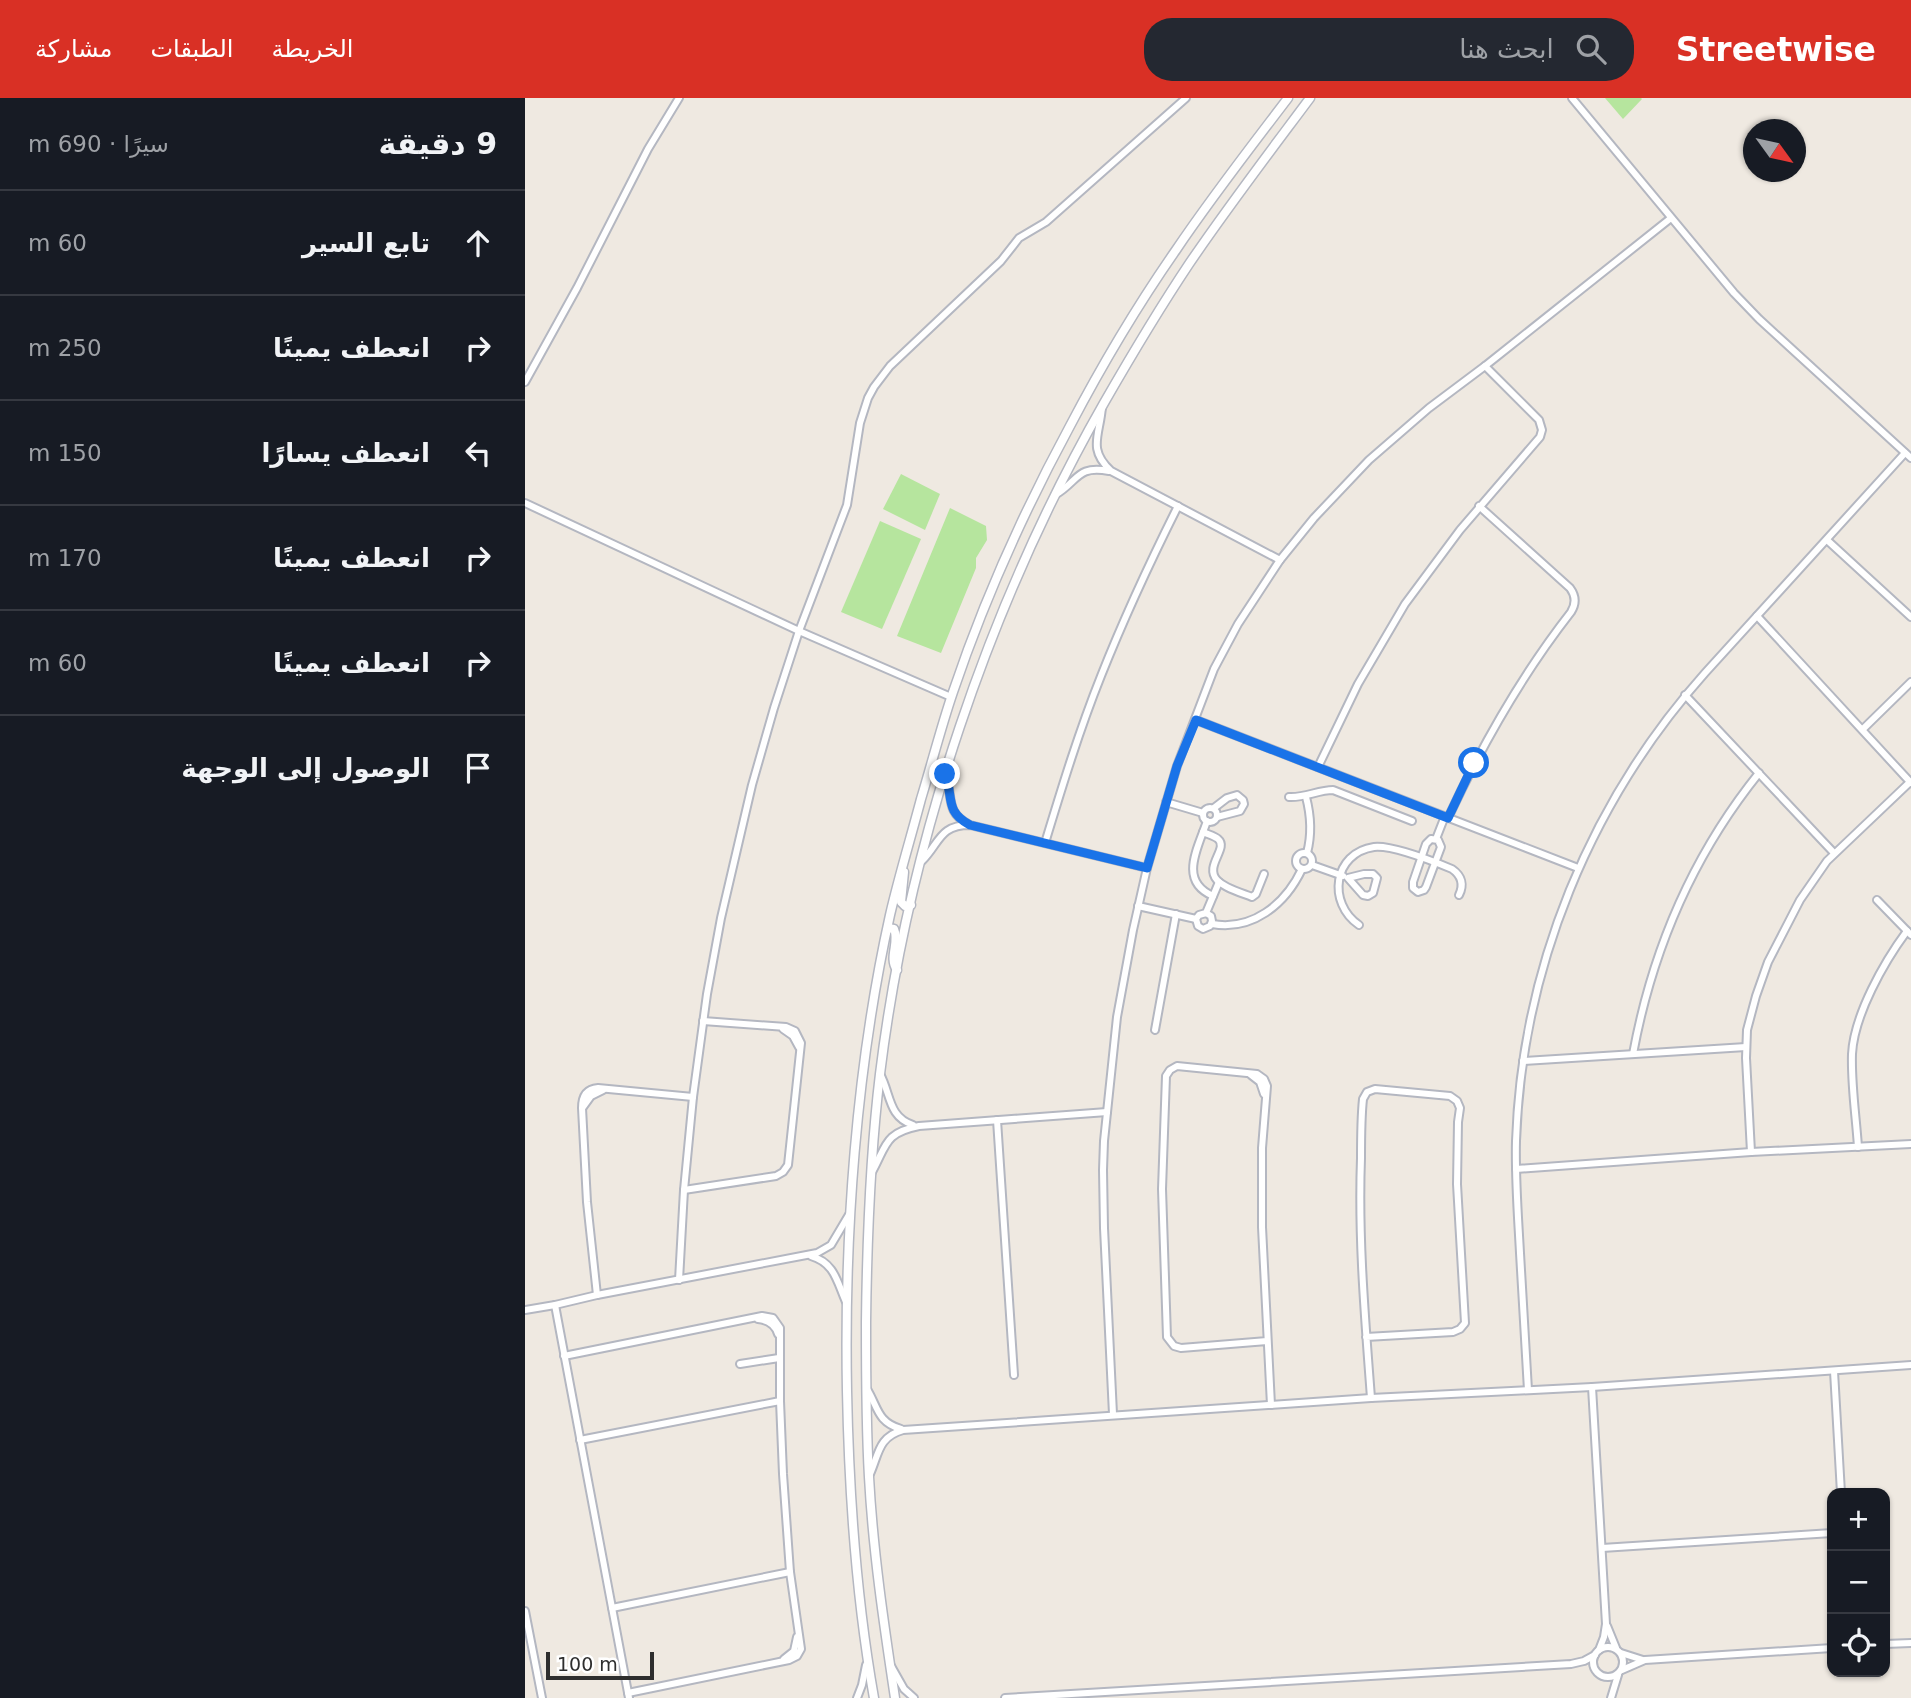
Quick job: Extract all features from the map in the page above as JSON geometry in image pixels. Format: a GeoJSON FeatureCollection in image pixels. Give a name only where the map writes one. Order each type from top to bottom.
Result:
{"type":"FeatureCollection","features":[{"type":"Feature","properties":{"kind":"street"},"geometry":{"type":"LineString","coordinates":[[525,382],[577,288],[641,162],[679,98]]}},
{"type":"Feature","properties":{"kind":"street"},"geometry":{"type":"LineString","coordinates":[[679,1280],[693,1097],[702,1021],[720,919],[752,785],[774,708],[799,631],[850,495],[860,423],[868,398],[881,376],[899,357],[1001,261],[1019,239],[1046,222],[1186,98]]}},
{"type":"Feature","properties":{"kind":"street"},"geometry":{"type":"LineString","coordinates":[[874,1698],[867,1659],[851,1503],[846,1302],[864,1075],[888,928],[902,866],[951,696],[1007,554],[1052,459],[1133,315],[1173,253],[1288,98]]}},
{"type":"Feature","properties":{"kind":"street"},"geometry":{"type":"LineString","coordinates":[[895,1698],[875,1554],[869,1476],[866,1387],[867,1258],[880,1074],[897,970],[921,862],[945,774],[988,649],[1055,495],[1103,405],[1190,264],[1310,98]]}},
{"type":"Feature","properties":{"kind":"street"},"geometry":{"type":"LineString","coordinates":[[1528,1390],[1516,1169],[1518,1114],[1523,1061],[1533,1009],[1563,906],[1579,868],[1624,782],[1655,734],[1685,695],[1908,456],[1746,306],[1572,98]]}},
{"type":"Feature","properties":{"kind":"street"},"geometry":{"type":"LineString","coordinates":[[1113,1414],[1104,1228],[1104,1141],[1117,1017],[1147,868],[1177,766],[1214,670],[1251,602],[1280,560],[1332,498],[1369,460],[1429,408],[1671,218]]}},
{"type":"Feature","properties":{"kind":"street"},"geometry":{"type":"LineString","coordinates":[[1318,767],[1343,711],[1388,630],[1435,562],[1479,506],[1538,441],[1542,430],[1539,420],[1485,366]]}},
{"type":"Feature","properties":{"kind":"street"},"geometry":{"type":"LineString","coordinates":[[1103,405],[1096,444],[1100,460],[1111,471],[1280,560]]}},
{"type":"Feature","properties":{"kind":"street"},"geometry":{"type":"LineString","coordinates":[[1055,495],[1082,472],[1095,469],[1111,471]]}},
{"type":"Feature","properties":{"kind":"street"},"geometry":{"type":"LineString","coordinates":[[525,503],[799,631],[951,696]]}},
{"type":"Feature","properties":{"kind":"street"},"geometry":{"type":"LineString","coordinates":[[1045,843],[1068,767],[1100,679],[1138,589],[1178,506]]}},
{"type":"Feature","properties":{"kind":"street"},"geometry":{"type":"LineString","coordinates":[[1436,839],[1503,710],[1575,604],[1570,587],[1479,506]]}},
{"type":"Feature","properties":{"kind":"street"},"geometry":{"type":"LineString","coordinates":[[1827,540],[1911,617]]}},
{"type":"Feature","properties":{"kind":"street"},"geometry":{"type":"LineString","coordinates":[[1751,1152],[1746,1047],[1751,1013],[1776,946],[1809,885],[1834,853],[1910,782],[1757,616]]}},
{"type":"Feature","properties":{"kind":"street"},"geometry":{"type":"LineString","coordinates":[[1863,729],[1911,682]]}},
{"type":"Feature","properties":{"kind":"street"},"geometry":{"type":"LineString","coordinates":[[1685,695],[1834,853]]}},
{"type":"Feature","properties":{"kind":"street"},"geometry":{"type":"LineString","coordinates":[[1196,720],[1579,868]]}},
{"type":"Feature","properties":{"kind":"street"},"geometry":{"type":"LineString","coordinates":[[1633,1054],[1649,984],[1683,895],[1717,832],[1759,773]]}},
{"type":"Feature","properties":{"kind":"street"},"geometry":{"type":"LineString","coordinates":[[945,774],[951,807],[957,816],[970,825]]}},
{"type":"Feature","properties":{"kind":"street"},"geometry":{"type":"LineString","coordinates":[[1289,797],[1306,797],[1324,790],[1337,791],[1412,821]]}},
{"type":"Feature","properties":{"kind":"street"},"geometry":{"type":"LineString","coordinates":[[1237,795],[1243,800],[1240,811],[1217,817],[1212,822],[1203,818],[1203,813],[1232,796],[1237,795]]}},
{"type":"Feature","properties":{"kind":"street"},"geometry":{"type":"LineString","coordinates":[[1306,797],[1311,821],[1307,853]]}},
{"type":"Feature","properties":{"kind":"street"},"geometry":{"type":"LineString","coordinates":[[1166,802],[1203,813]]}},
{"type":"Feature","properties":{"kind":"street"},"geometry":{"type":"LineString","coordinates":[[1213,808],[1217,817]]}},
{"type":"Feature","properties":{"kind":"street"},"geometry":{"type":"LineString","coordinates":[[1207,821],[1193,862],[1193,872],[1201,889],[1213,896]]}},
{"type":"Feature","properties":{"kind":"street"},"geometry":{"type":"LineString","coordinates":[[921,862],[946,830],[970,825],[1147,868]]}},
{"type":"Feature","properties":{"kind":"street"},"geometry":{"type":"LineString","coordinates":[[1203,832],[1221,842],[1213,867],[1214,876],[1220,882],[1252,897],[1256,894],[1264,874]]}},
{"type":"Feature","properties":{"kind":"street"},"geometry":{"type":"LineString","coordinates":[[1436,839],[1441,847],[1426,889],[1418,892],[1412,884],[1427,842],[1436,839]]}},
{"type":"Feature","properties":{"kind":"street"},"geometry":{"type":"LineString","coordinates":[[1359,925],[1349,917],[1338,894],[1346,864],[1355,855],[1372,848],[1391,848],[1452,869],[1458,874],[1462,884],[1459,895]]}},
{"type":"Feature","properties":{"kind":"street"},"geometry":{"type":"LineString","coordinates":[[1302,869],[1307,869],[1312,864],[1312,858],[1307,853]]}},
{"type":"Feature","properties":{"kind":"street"},"geometry":{"type":"LineString","coordinates":[[1302,869],[1297,864],[1297,858],[1300,854],[1307,853]]}},
{"type":"Feature","properties":{"kind":"street"},"geometry":{"type":"LineString","coordinates":[[1312,864],[1344,877],[1365,896],[1373,893],[1377,881],[1375,875],[1371,874],[1344,877]]}},
{"type":"Feature","properties":{"kind":"street"},"geometry":{"type":"LineString","coordinates":[[902,866],[905,876],[901,902],[905,906],[911,905]]}},
{"type":"Feature","properties":{"kind":"street"},"geometry":{"type":"LineString","coordinates":[[1196,919],[1198,926],[1203,929],[1212,924],[1233,925],[1248,922],[1283,898],[1302,869]]}},
{"type":"Feature","properties":{"kind":"street"},"geometry":{"type":"LineString","coordinates":[[1206,913],[1220,882]]}},
{"type":"Feature","properties":{"kind":"street"},"geometry":{"type":"LineString","coordinates":[[1858,1147],[1852,1063],[1854,1039],[1876,982],[1893,950],[1909,933],[1877,900]]}},
{"type":"Feature","properties":{"kind":"street"},"geometry":{"type":"LineString","coordinates":[[1138,906],[1196,919]]}},
{"type":"Feature","properties":{"kind":"street"},"geometry":{"type":"LineString","coordinates":[[1196,919],[1201,913],[1206,913],[1212,918],[1212,924]]}},
{"type":"Feature","properties":{"kind":"street"},"geometry":{"type":"LineString","coordinates":[[1155,1030],[1176,914]]}},
{"type":"Feature","properties":{"kind":"street"},"geometry":{"type":"LineString","coordinates":[[888,928],[897,933],[893,960],[897,970]]}},
{"type":"Feature","properties":{"kind":"street"},"geometry":{"type":"LineString","coordinates":[[684,1190],[776,1176],[788,1165],[800,1039],[795,1031],[786,1027],[702,1021]]}},
{"type":"Feature","properties":{"kind":"street"},"geometry":{"type":"LineString","coordinates":[[1523,1061],[1746,1047]]}},
{"type":"Feature","properties":{"kind":"street"},"geometry":{"type":"LineString","coordinates":[[1267,1341],[1189,1347],[1174,1340],[1167,1325],[1162,1189],[1166,1076],[1177,1066],[1257,1074],[1264,1079],[1267,1086],[1261,1203],[1271,1405]]}},
{"type":"Feature","properties":{"kind":"street"},"geometry":{"type":"LineString","coordinates":[[880,1074],[896,1115],[906,1123],[919,1126]]}},
{"type":"Feature","properties":{"kind":"street"},"geometry":{"type":"LineString","coordinates":[[597,1295],[587,1202],[582,1101],[586,1093],[594,1088],[693,1097]]}},
{"type":"Feature","properties":{"kind":"street"},"geometry":{"type":"LineString","coordinates":[[1366,1337],[1457,1331],[1466,1319],[1457,1208],[1458,1122],[1453,1104],[1437,1095],[1388,1090],[1378,1092],[1370,1096],[1362,1112],[1360,1208],[1366,1337],[1371,1398]]}},
{"type":"Feature","properties":{"kind":"street"},"geometry":{"type":"LineString","coordinates":[[872,1172],[890,1139],[901,1130],[919,1126],[1107,1112]]}},
{"type":"Feature","properties":{"kind":"street"},"geometry":{"type":"LineString","coordinates":[[997,1120],[1014,1375]]}},
{"type":"Feature","properties":{"kind":"street"},"geometry":{"type":"LineString","coordinates":[[1516,1169],[1751,1152],[1911,1144]]}},
{"type":"Feature","properties":{"kind":"street"},"geometry":{"type":"LineString","coordinates":[[525,1310],[817,1254],[831,1245],[851,1213]]}},
{"type":"Feature","properties":{"kind":"street"},"geometry":{"type":"LineString","coordinates":[[809,1255],[821,1259],[831,1268],[846,1302]]}},
{"type":"Feature","properties":{"kind":"street"},"geometry":{"type":"LineString","coordinates":[[555,1305],[628,1695],[794,1658],[801,1645],[790,1572],[777,1329],[771,1323],[752,1319],[565,1356]]}},
{"type":"Feature","properties":{"kind":"street"},"geometry":{"type":"LineString","coordinates":[[740,1364],[779,1358]]}},
{"type":"Feature","properties":{"kind":"street"},"geometry":{"type":"LineString","coordinates":[[869,1476],[881,1445],[894,1432],[903,1430],[1113,1414],[1592,1387],[1911,1365]]}},
{"type":"Feature","properties":{"kind":"street"},"geometry":{"type":"LineString","coordinates":[[1834,1371],[1842,1488]]}},
{"type":"Feature","properties":{"kind":"street"},"geometry":{"type":"LineString","coordinates":[[866,1387],[879,1415],[892,1426],[903,1430]]}},
{"type":"Feature","properties":{"kind":"street"},"geometry":{"type":"LineString","coordinates":[[1592,1387],[1606,1624],[1593,1665],[1611,1698],[1624,1659],[1606,1624]]}},
{"type":"Feature","properties":{"kind":"street"},"geometry":{"type":"LineString","coordinates":[[580,1440],[780,1401]]}},
{"type":"Feature","properties":{"kind":"street"},"geometry":{"type":"LineString","coordinates":[[1602,1548],[1827,1533]]}},
{"type":"Feature","properties":{"kind":"street"},"geometry":{"type":"LineString","coordinates":[[612,1608],[790,1572]]}},
{"type":"Feature","properties":{"kind":"street"},"geometry":{"type":"LineString","coordinates":[[525,1611],[542,1698]]}},
{"type":"Feature","properties":{"kind":"street"},"geometry":{"type":"LineString","coordinates":[[1890,1644],[1911,1643]]}},
{"type":"Feature","properties":{"kind":"street"},"geometry":{"type":"LineString","coordinates":[[1005,1698],[1571,1664],[1584,1661],[1606,1647],[1645,1660]]}},
{"type":"Feature","properties":{"kind":"street"},"geometry":{"type":"LineString","coordinates":[[1571,1664],[1610,1678],[1645,1660],[1827,1648]]}},
{"type":"Feature","properties":{"kind":"street"},"geometry":{"type":"LineString","coordinates":[[857,1698],[867,1659]]}},
{"type":"Feature","properties":{"kind":"street"},"geometry":{"type":"LineString","coordinates":[[890,1664],[905,1689],[915,1698]]}},
{"type":"Feature","properties":{"kind":"green space"},"geometry":{"type":"Polygon","coordinates":[[[1605,98],[1641,98],[1642,99],[1623,119],[1605,98]]]}},
{"type":"Feature","properties":{"kind":"green space"},"geometry":{"type":"Polygon","coordinates":[[[901,474],[940,494],[925,530],[883,509],[901,474]]]}},
{"type":"Feature","properties":{"kind":"green space"},"geometry":{"type":"Polygon","coordinates":[[[950,508],[986,526],[987,540],[976,558],[976,568],[941,653],[897,636],[950,508]]]}},
{"type":"Feature","properties":{"kind":"green space"},"geometry":{"type":"Polygon","coordinates":[[[880,521],[921,539],[882,629],[841,612],[880,521]]]}},
{"type":"Feature","properties":{"kind":"route"},"geometry":{"type":"LineString","coordinates":[[945,774],[951,807],[961,820],[970,825],[1147,868],[1177,766],[1196,720],[1448,818],[1474,763]]}}]}
